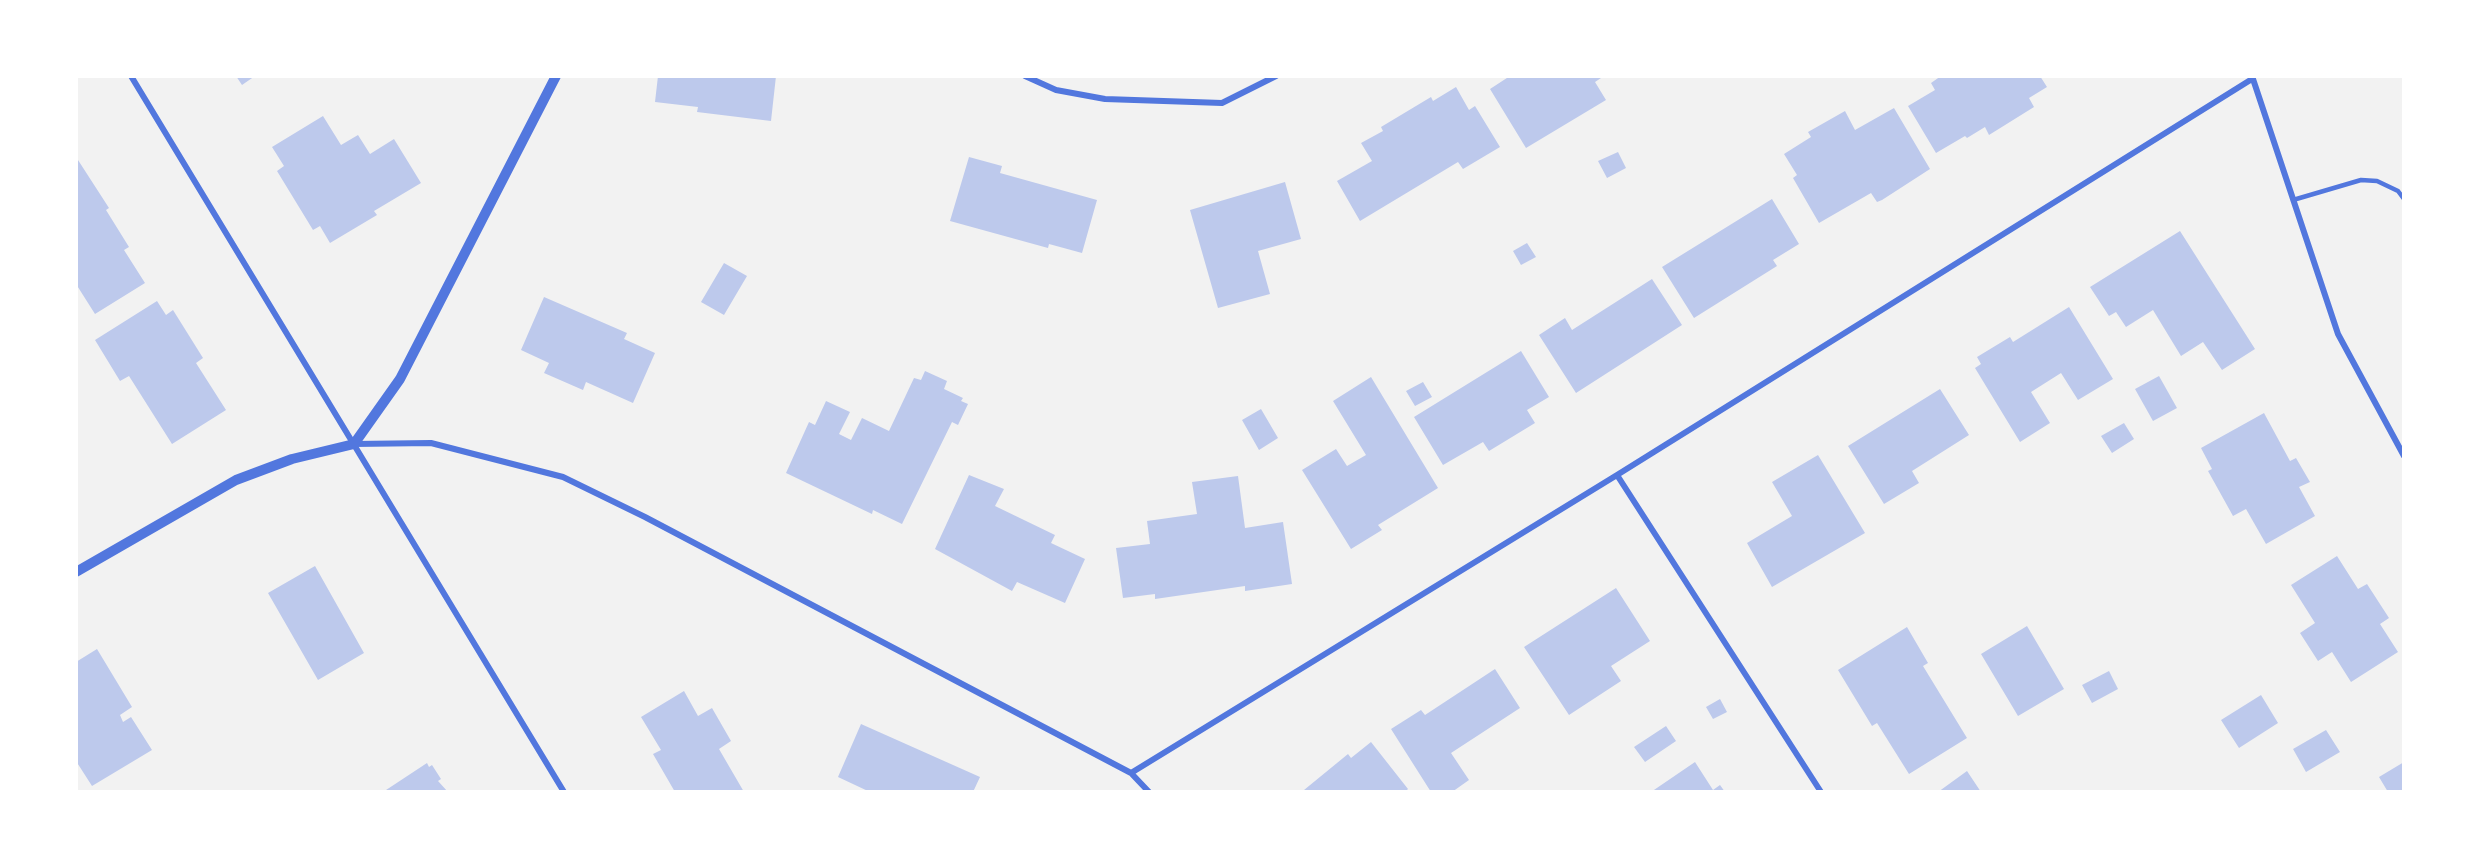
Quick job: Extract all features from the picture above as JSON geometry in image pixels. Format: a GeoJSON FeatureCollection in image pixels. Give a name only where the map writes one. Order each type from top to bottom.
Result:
{"type":"FeatureCollection","features":[{"type":"Feature","properties":{"kind":"street"},"geometry":{"type":"LineString","coordinates":[[131,76],[564,792]]}},
{"type":"Feature","properties":{"kind":"street"},"geometry":{"type":"LineString","coordinates":[[354,444],[400,379],[556,76]]}},
{"type":"Feature","properties":{"kind":"street"},"geometry":{"type":"LineString","coordinates":[[1024,76],[1056,90],[1105,99],[1222,103],[1276,76]]}},
{"type":"Feature","properties":{"kind":"street"},"geometry":{"type":"LineString","coordinates":[[1131,773],[1617,475],[2252,78],[2338,334],[2403,456]]}},
{"type":"Feature","properties":{"kind":"street"},"geometry":{"type":"LineString","coordinates":[[76,572],[236,480],[292,459],[354,444],[430,443],[563,477],[656,523],[1131,773],[1149,792]]}},
{"type":"Feature","properties":{"kind":"street"},"geometry":{"type":"LineString","coordinates":[[1617,475],[1821,792]]}},
{"type":"Feature","properties":{"kind":"lane"},"geometry":{"type":"LineString","coordinates":[[2293,200],[2361,180],[2377,181],[2398,191],[2403,199]]}},
{"type":"Feature","properties":{"kind":"building"},"geometry":{"type":"Polygon","coordinates":[[[236,76],[255,76],[242,85],[236,76]]]}},
{"type":"Feature","properties":{"kind":"building"},"geometry":{"type":"Polygon","coordinates":[[[658,76],[776,76],[771,121],[697,112],[698,107],[655,102],[658,76]]]}},
{"type":"Feature","properties":{"kind":"building"},"geometry":{"type":"Polygon","coordinates":[[[1510,76],[1604,76],[1595,82],[1606,100],[1526,148],[1490,89],[1510,76]]]}},
{"type":"Feature","properties":{"kind":"building"},"geometry":{"type":"Polygon","coordinates":[[[1941,76],[2040,76],[2047,87],[2029,98],[2034,107],[1989,135],[1985,127],[1936,153],[1908,106],[1935,90],[1931,83],[1941,76]]]}},
{"type":"Feature","properties":{"kind":"building"},"geometry":{"type":"Polygon","coordinates":[[[1456,87],[1469,110],[1475,106],[1500,147],[1463,169],[1458,162],[1360,221],[1337,181],[1372,161],[1361,143],[1383,131],[1381,127],[1431,97],[1433,101],[1456,87]]]}},
{"type":"Feature","properties":{"kind":"building"},"geometry":{"type":"Polygon","coordinates":[[[1894,108],[1930,169],[1882,200],[1877,202],[1871,193],[1819,223],[1793,178],[1797,175],[1784,154],[1811,137],[1808,132],[1845,111],[1855,130],[1894,108]]]}},
{"type":"Feature","properties":{"kind":"building"},"geometry":{"type":"Polygon","coordinates":[[[323,116],[341,145],[358,135],[370,154],[394,139],[421,183],[374,211],[377,215],[330,243],[320,226],[313,230],[277,171],[284,166],[272,147],[323,116]]]}},
{"type":"Feature","properties":{"kind":"building"},"geometry":{"type":"Polygon","coordinates":[[[1618,152],[1626,168],[1607,178],[1598,161],[1618,152]]]}},
{"type":"Feature","properties":{"kind":"building"},"geometry":{"type":"Polygon","coordinates":[[[969,157],[1002,166],[1000,173],[1097,200],[1082,253],[1049,244],[1048,248],[950,221],[969,157]]]}},
{"type":"Feature","properties":{"kind":"building"},"geometry":{"type":"Polygon","coordinates":[[[78,160],[109,208],[106,210],[129,247],[124,250],[145,283],[95,314],[76,284],[76,161],[78,160]]]}},
{"type":"Feature","properties":{"kind":"building"},"geometry":{"type":"Polygon","coordinates":[[[1285,182],[1301,239],[1258,251],[1270,294],[1218,308],[1190,210],[1285,182]]]}},
{"type":"Feature","properties":{"kind":"building"},"geometry":{"type":"Polygon","coordinates":[[[1772,199],[1799,244],[1773,260],[1777,266],[1694,318],[1662,267],[1772,199]]]}},
{"type":"Feature","properties":{"kind":"building"},"geometry":{"type":"Polygon","coordinates":[[[2180,231],[2255,349],[2222,370],[2203,342],[2181,356],[2153,310],[2126,327],[2116,312],[2109,316],[2090,287],[2180,231]]]}},
{"type":"Feature","properties":{"kind":"building"},"geometry":{"type":"Polygon","coordinates":[[[1527,243],[1536,257],[1521,265],[1513,251],[1527,243]]]}},
{"type":"Feature","properties":{"kind":"building"},"geometry":{"type":"Polygon","coordinates":[[[724,263],[747,276],[724,315],[701,302],[724,263]]]}},
{"type":"Feature","properties":{"kind":"building"},"geometry":{"type":"Polygon","coordinates":[[[1652,279],[1682,325],[1576,393],[1539,335],[1565,318],[1572,330],[1652,279]]]}},
{"type":"Feature","properties":{"kind":"building"},"geometry":{"type":"Polygon","coordinates":[[[544,297],[627,333],[624,339],[655,353],[633,403],[586,382],[583,390],[544,373],[549,363],[521,350],[544,297]]]}},
{"type":"Feature","properties":{"kind":"building"},"geometry":{"type":"Polygon","coordinates":[[[157,301],[166,315],[173,310],[203,358],[196,363],[226,410],[172,444],[129,376],[120,381],[95,340],[157,301]]]}},
{"type":"Feature","properties":{"kind":"building"},"geometry":{"type":"Polygon","coordinates":[[[2069,307],[2113,379],[2078,400],[2061,373],[2031,392],[2050,423],[2020,442],[1975,368],[1981,364],[1977,357],[2010,337],[2013,342],[2069,307]]]}},
{"type":"Feature","properties":{"kind":"building"},"geometry":{"type":"Polygon","coordinates":[[[1521,351],[1549,397],[1527,410],[1535,423],[1489,451],[1483,442],[1443,465],[1414,417],[1521,351]]]}},
{"type":"Feature","properties":{"kind":"building"},"geometry":{"type":"Polygon","coordinates":[[[925,371],[947,381],[944,389],[963,398],[961,401],[968,404],[958,425],[952,422],[902,524],[873,510],[872,514],[786,473],[809,422],[815,425],[826,401],[850,412],[839,434],[851,440],[862,418],[889,431],[914,378],[921,380],[925,371]]]}},
{"type":"Feature","properties":{"kind":"building"},"geometry":{"type":"Polygon","coordinates":[[[2159,376],[2177,408],[2153,421],[2135,389],[2159,376]]]}},
{"type":"Feature","properties":{"kind":"building"},"geometry":{"type":"Polygon","coordinates":[[[1371,377],[1438,488],[1378,525],[1382,530],[1351,549],[1302,470],[1336,449],[1347,466],[1366,455],[1333,401],[1371,377]]]}},
{"type":"Feature","properties":{"kind":"building"},"geometry":{"type":"Polygon","coordinates":[[[1423,382],[1432,397],[1415,406],[1406,391],[1423,382]]]}},
{"type":"Feature","properties":{"kind":"building"},"geometry":{"type":"Polygon","coordinates":[[[1940,389],[1969,435],[1912,471],[1919,483],[1884,504],[1848,446],[1940,389]]]}},
{"type":"Feature","properties":{"kind":"building"},"geometry":{"type":"Polygon","coordinates":[[[1261,409],[1278,438],[1259,450],[1242,420],[1261,409]]]}},
{"type":"Feature","properties":{"kind":"building"},"geometry":{"type":"Polygon","coordinates":[[[2264,413],[2290,461],[2296,458],[2310,482],[2299,487],[2315,516],[2266,544],[2246,509],[2233,516],[2208,471],[2212,469],[2201,448],[2264,413]]]}},
{"type":"Feature","properties":{"kind":"building"},"geometry":{"type":"Polygon","coordinates":[[[2124,423],[2134,439],[2112,453],[2101,436],[2124,423]]]}},
{"type":"Feature","properties":{"kind":"building"},"geometry":{"type":"Polygon","coordinates":[[[1818,455],[1865,533],[1772,587],[1747,543],[1792,516],[1772,482],[1818,455]]]}},
{"type":"Feature","properties":{"kind":"building"},"geometry":{"type":"Polygon","coordinates":[[[969,475],[1004,489],[995,506],[1055,535],[1051,543],[1085,559],[1065,603],[1017,582],[1012,591],[935,549],[969,475]]]}},
{"type":"Feature","properties":{"kind":"building"},"geometry":{"type":"Polygon","coordinates":[[[1238,476],[1245,528],[1283,522],[1292,584],[1245,591],[1245,586],[1155,599],[1155,594],[1123,598],[1116,548],[1150,544],[1147,521],[1197,514],[1192,482],[1238,476]]]}},
{"type":"Feature","properties":{"kind":"building"},"geometry":{"type":"Polygon","coordinates":[[[2337,556],[2358,589],[2367,584],[2389,618],[2380,624],[2398,652],[2351,682],[2332,652],[2318,661],[2300,633],[2315,623],[2291,585],[2337,556]]]}},
{"type":"Feature","properties":{"kind":"building"},"geometry":{"type":"Polygon","coordinates":[[[315,566],[364,653],[318,680],[268,593],[315,566]]]}},
{"type":"Feature","properties":{"kind":"building"},"geometry":{"type":"Polygon","coordinates":[[[1616,588],[1650,641],[1611,666],[1621,681],[1569,715],[1524,647],[1616,588]]]}},
{"type":"Feature","properties":{"kind":"building"},"geometry":{"type":"Polygon","coordinates":[[[2027,626],[2064,689],[2018,716],[1981,654],[2027,626]]]}},
{"type":"Feature","properties":{"kind":"building"},"geometry":{"type":"Polygon","coordinates":[[[1907,627],[1928,663],[1923,666],[1967,738],[1909,774],[1877,723],[1872,726],[1838,670],[1907,627]]]}},
{"type":"Feature","properties":{"kind":"building"},"geometry":{"type":"Polygon","coordinates":[[[97,649],[132,707],[120,715],[123,722],[131,717],[152,750],[92,786],[76,761],[76,662],[97,649]]]}},
{"type":"Feature","properties":{"kind":"building"},"geometry":{"type":"Polygon","coordinates":[[[1495,669],[1520,708],[1451,753],[1469,780],[1452,792],[1431,792],[1391,729],[1421,710],[1425,715],[1495,669]]]}},
{"type":"Feature","properties":{"kind":"building"},"geometry":{"type":"Polygon","coordinates":[[[2109,671],[2118,689],[2092,703],[2082,685],[2109,671]]]}},
{"type":"Feature","properties":{"kind":"building"},"geometry":{"type":"Polygon","coordinates":[[[684,691],[698,716],[712,708],[731,741],[719,749],[744,792],[675,792],[653,754],[661,750],[641,717],[684,691]]]}},
{"type":"Feature","properties":{"kind":"building"},"geometry":{"type":"Polygon","coordinates":[[[2261,695],[2278,723],[2239,748],[2221,720],[2261,695]]]}},
{"type":"Feature","properties":{"kind":"building"},"geometry":{"type":"Polygon","coordinates":[[[1720,699],[1727,712],[1713,719],[1706,707],[1720,699]]]}},
{"type":"Feature","properties":{"kind":"building"},"geometry":{"type":"Polygon","coordinates":[[[861,724],[980,777],[973,792],[870,792],[838,777],[861,724]]]}},
{"type":"Feature","properties":{"kind":"building"},"geometry":{"type":"Polygon","coordinates":[[[1666,726],[1676,741],[1645,762],[1634,747],[1666,726]]]}},
{"type":"Feature","properties":{"kind":"building"},"geometry":{"type":"Polygon","coordinates":[[[2326,730],[2340,752],[2306,772],[2293,749],[2326,730]]]}},
{"type":"Feature","properties":{"kind":"building"},"geometry":{"type":"Polygon","coordinates":[[[1371,742],[1408,789],[1405,792],[1305,792],[1304,790],[1348,754],[1351,758],[1371,742]]]}},
{"type":"Feature","properties":{"kind":"building"},"geometry":{"type":"Polygon","coordinates":[[[1695,762],[1713,790],[1720,785],[1725,792],[1651,792],[1695,762]]]}},
{"type":"Feature","properties":{"kind":"building"},"geometry":{"type":"Polygon","coordinates":[[[2404,762],[2404,792],[2388,792],[2379,777],[2404,762]]]}},
{"type":"Feature","properties":{"kind":"building"},"geometry":{"type":"Polygon","coordinates":[[[427,763],[429,767],[432,765],[441,779],[438,781],[448,792],[383,792],[427,763]]]}},
{"type":"Feature","properties":{"kind":"building"},"geometry":{"type":"Polygon","coordinates":[[[1967,771],[1981,792],[1938,792],[1967,771]]]}}]}
